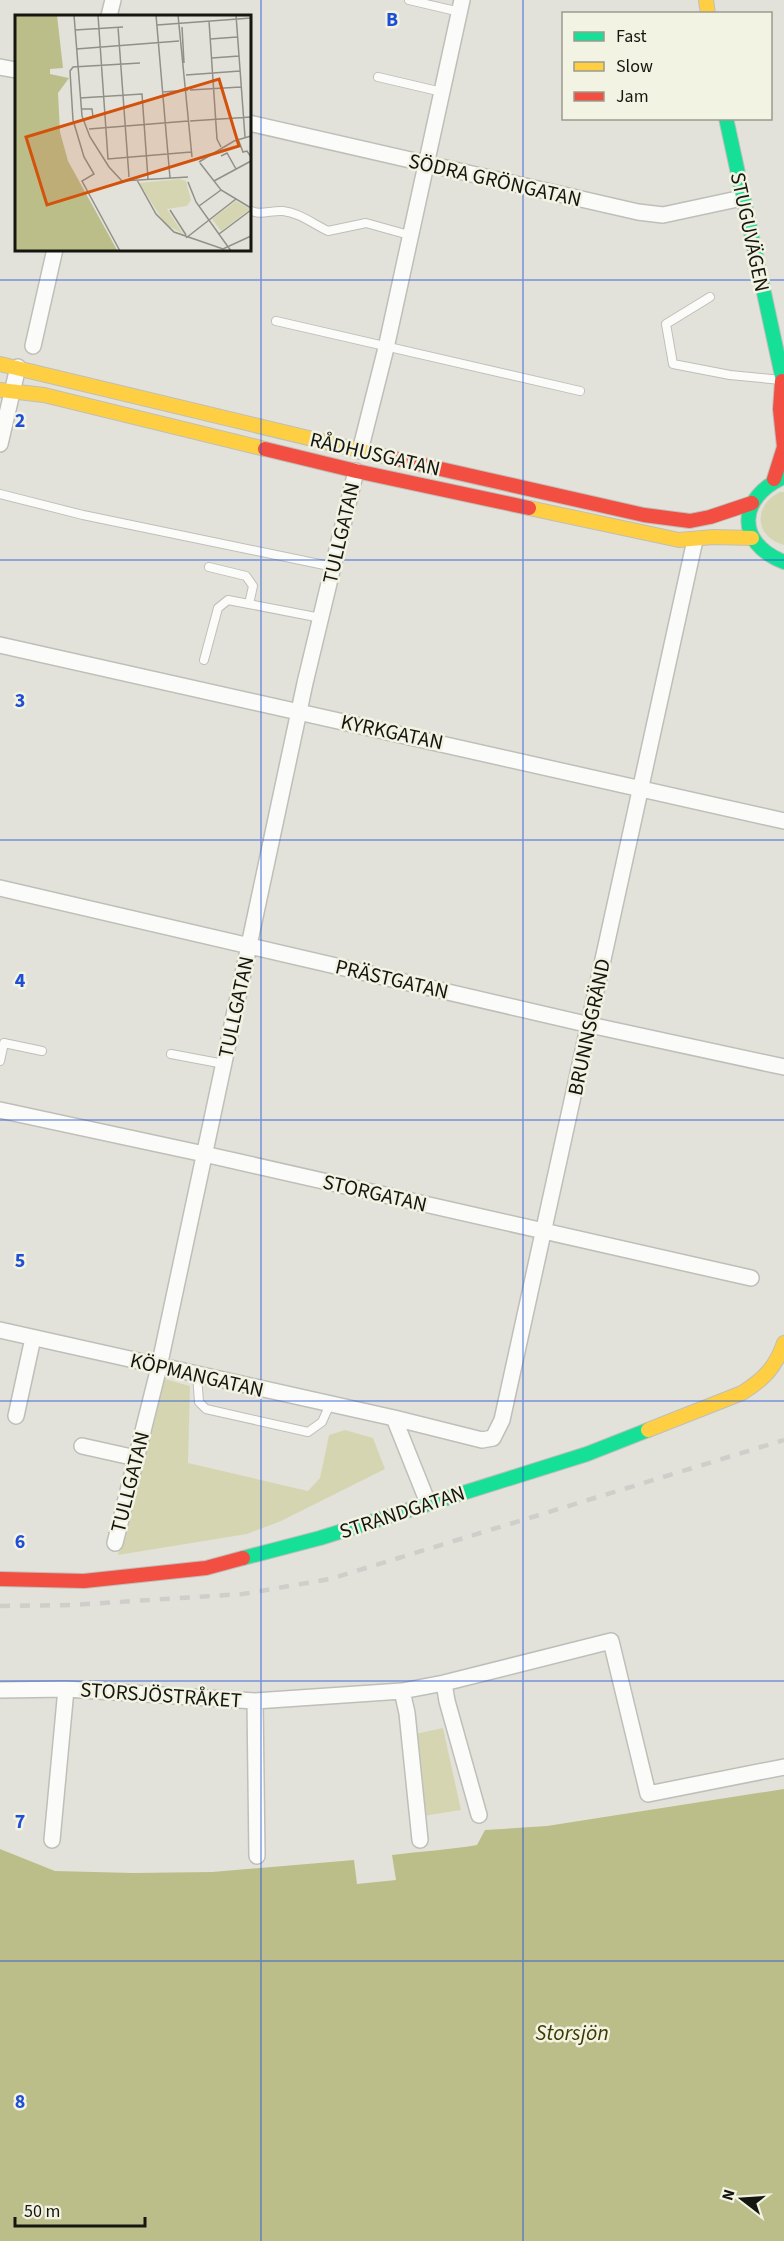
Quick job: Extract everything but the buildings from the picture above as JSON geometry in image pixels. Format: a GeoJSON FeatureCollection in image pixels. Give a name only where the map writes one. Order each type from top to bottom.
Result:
{"type":"FeatureCollection","features":[{"type":"Feature","properties":{"kind":"main road","name":"STUGUVÄGEN"},"geometry":{"type":"LineString","coordinates":[[726,120],[783,383],[780,409],[784,447],[779,478]]}},
{"type":"Feature","properties":{"kind":"main road","name":"RÅDHUSGATAN"},"geometry":{"type":"LineString","coordinates":[[0,364],[360,451],[679,521],[710,517],[752,503]]}},
{"type":"Feature","properties":{"kind":"main road","name":"RÅDHUSGATAN"},"geometry":{"type":"LineString","coordinates":[[7,391],[44,395],[356,471],[679,540],[713,537],[752,538]]}},
{"type":"Feature","properties":{"kind":"main road"},"geometry":{"type":"LineString","coordinates":[[779,478],[757,493],[748,514],[752,538],[759,548],[769,556],[784,562]]}},
{"type":"Feature","properties":{"kind":"main road","name":"STRANDGATAN"},"geometry":{"type":"LineString","coordinates":[[0,1579],[84,1581],[206,1568],[320,1538],[587,1454],[742,1393],[763,1381],[778,1360],[784,1343]]}},
{"type":"Feature","properties":{"kind":"street"},"geometry":{"type":"LineString","coordinates":[[109,15],[113,0]]}},
{"type":"Feature","properties":{"kind":"street"},"geometry":{"type":"LineString","coordinates":[[360,451],[386,348],[461,6]]}},
{"type":"Feature","properties":{"kind":"street"},"geometry":{"type":"LineString","coordinates":[[0,67],[15,70]]}},
{"type":"Feature","properties":{"kind":"street","name":"SÖDRA GRÖNGATAN"},"geometry":{"type":"LineString","coordinates":[[250,123],[638,212],[663,215],[742,198]]}},
{"type":"Feature","properties":{"kind":"street"},"geometry":{"type":"LineString","coordinates":[[33,346],[55,250]]}},
{"type":"Feature","properties":{"kind":"street"},"geometry":{"type":"LineString","coordinates":[[0,444],[7,391],[18,367]]}},
{"type":"Feature","properties":{"kind":"street","name":"TULLGATAN"},"geometry":{"type":"LineString","coordinates":[[115,1543],[159,1367],[299,712],[356,471]]}},
{"type":"Feature","properties":{"kind":"street","name":"BRUNNSGRÄND"},"geometry":{"type":"LineString","coordinates":[[421,1424],[482,1440],[493,1438],[502,1420],[695,540]]}},
{"type":"Feature","properties":{"kind":"street","name":"KYRKGATAN"},"geometry":{"type":"LineString","coordinates":[[0,645],[784,821]]}},
{"type":"Feature","properties":{"kind":"street","name":"PRÄSTGATAN"},"geometry":{"type":"LineString","coordinates":[[0,888],[590,1025],[784,1067]]}},
{"type":"Feature","properties":{"kind":"street","name":"STORGATAN"},"geometry":{"type":"LineString","coordinates":[[0,1110],[751,1278]]}},
{"type":"Feature","properties":{"kind":"street","name":"KÖPMANGATAN"},"geometry":{"type":"LineString","coordinates":[[0,1330],[421,1424]]}},
{"type":"Feature","properties":{"kind":"street"},"geometry":{"type":"LineString","coordinates":[[16,1416],[33,1338]]}},
{"type":"Feature","properties":{"kind":"street"},"geometry":{"type":"LineString","coordinates":[[394,1418],[428,1503]]}},
{"type":"Feature","properties":{"kind":"street"},"geometry":{"type":"LineString","coordinates":[[82,1446],[136,1458]]}},
{"type":"Feature","properties":{"kind":"street","name":"STORSJÖSTRÅKET"},"geometry":{"type":"LineString","coordinates":[[0,1690],[66,1689],[255,1701],[402,1691],[444,1683],[611,1641],[648,1794],[784,1767]]}},
{"type":"Feature","properties":{"kind":"street"},"geometry":{"type":"LineString","coordinates":[[444,1683],[479,1815]]}},
{"type":"Feature","properties":{"kind":"street","name":"STORSJÖSTRÅKET"},"geometry":{"type":"LineString","coordinates":[[52,1840],[66,1689]]}},
{"type":"Feature","properties":{"kind":"street"},"geometry":{"type":"LineString","coordinates":[[402,1691],[407,1713],[420,1840]]}},
{"type":"Feature","properties":{"kind":"street","name":"STORSJÖSTRÅKET"},"geometry":{"type":"LineString","coordinates":[[255,1701],[257,1856]]}},
{"type":"Feature","properties":{"kind":"lane"},"geometry":{"type":"LineString","coordinates":[[409,0],[461,6]]}},
{"type":"Feature","properties":{"kind":"lane"},"geometry":{"type":"LineString","coordinates":[[378,76],[442,92]]}},
{"type":"Feature","properties":{"kind":"lane"},"geometry":{"type":"LineString","coordinates":[[250,210],[257,214],[282,211],[302,216],[328,231],[366,224],[409,235]]}},
{"type":"Feature","properties":{"kind":"lane"},"geometry":{"type":"LineString","coordinates":[[710,297],[666,324],[673,364],[783,383]]}},
{"type":"Feature","properties":{"kind":"lane"},"geometry":{"type":"LineString","coordinates":[[276,321],[580,391]]}},
{"type":"Feature","properties":{"kind":"lane"},"geometry":{"type":"LineString","coordinates":[[0,494],[83,515],[334,567]]}},
{"type":"Feature","properties":{"kind":"lane"},"geometry":{"type":"LineString","coordinates":[[209,567],[246,576],[253,586],[249,604]]}},
{"type":"Feature","properties":{"kind":"lane"},"geometry":{"type":"LineString","coordinates":[[204,660],[218,608],[228,600],[321,618]]}},
{"type":"Feature","properties":{"kind":"lane"},"geometry":{"type":"LineString","coordinates":[[0,1061],[4,1043],[42,1051]]}},
{"type":"Feature","properties":{"kind":"lane"},"geometry":{"type":"LineString","coordinates":[[171,1054],[224,1064]]}},
{"type":"Feature","properties":{"kind":"lane"},"geometry":{"type":"LineString","coordinates":[[197,1375],[199,1402],[206,1409],[297,1430],[308,1432],[322,1422],[330,1404]]}},
{"type":"Feature","properties":{"kind":"shaded area"},"geometry":{"type":"Polygon","coordinates":[[[780,492],[784,492],[784,545],[767,535],[762,528],[761,520],[761,512],[765,505],[780,492]]]}},
{"type":"Feature","properties":{"kind":"shaded area"},"geometry":{"type":"Polygon","coordinates":[[[161,1378],[190,1386],[188,1463],[308,1491],[320,1478],[329,1435],[345,1430],[373,1438],[385,1469],[281,1521],[247,1534],[118,1555],[161,1378]]]}},
{"type":"Feature","properties":{"kind":"shaded area"},"geometry":{"type":"Polygon","coordinates":[[[443,1728],[461,1810],[423,1816],[415,1734],[443,1728]]]}},
{"type":"Feature","properties":{"kind":"water","name":"Storsjön"},"geometry":{"type":"Polygon","coordinates":[[[784,1789],[784,2241],[0,2241],[0,1849],[55,1871],[212,1872],[354,1860],[357,1884],[396,1880],[392,1855],[477,1845],[485,1830],[547,1826],[784,1789]]]}},
{"type":"Feature","properties":{"kind":"railway"},"geometry":{"type":"LineString","coordinates":[[0,1606],[71,1605],[243,1594],[330,1579],[784,1440]]}},
{"type":"Feature","properties":{"kind":"traffic: fast"},"geometry":{"type":"LineString","coordinates":[[726,120],[784,385]]}},
{"type":"Feature","properties":{"kind":"traffic: fast"},"geometry":{"type":"LineString","coordinates":[[784,477],[758,496],[751,508],[748,520],[750,532],[757,544],[768,554],[784,562]]}},
{"type":"Feature","properties":{"kind":"traffic: fast"},"geometry":{"type":"LineString","coordinates":[[243,1558],[320,1538],[587,1454],[648,1430]]}},
{"type":"Feature","properties":{"kind":"traffic: slow"},"geometry":{"type":"LineString","coordinates":[[706,0],[708,12]]}},
{"type":"Feature","properties":{"kind":"traffic: slow"},"geometry":{"type":"LineString","coordinates":[[0,364],[392,458]]}},
{"type":"Feature","properties":{"kind":"traffic: slow"},"geometry":{"type":"LineString","coordinates":[[0,390],[44,395],[265,449]]}},
{"type":"Feature","properties":{"kind":"traffic: slow"},"geometry":{"type":"LineString","coordinates":[[529,508],[679,540],[713,537],[752,538]]}},
{"type":"Feature","properties":{"kind":"traffic: slow"},"geometry":{"type":"LineString","coordinates":[[648,1430],[742,1393],[768,1372],[784,1343]]}},
{"type":"Feature","properties":{"kind":"traffic: jam"},"geometry":{"type":"LineString","coordinates":[[774,479],[784,447],[780,409],[782,381]]}},
{"type":"Feature","properties":{"kind":"traffic: jam"},"geometry":{"type":"LineString","coordinates":[[265,449],[529,508]]}},
{"type":"Feature","properties":{"kind":"traffic: jam"},"geometry":{"type":"LineString","coordinates":[[392,458],[644,515],[690,521],[752,503]]}},
{"type":"Feature","properties":{"kind":"traffic: jam"},"geometry":{"type":"LineString","coordinates":[[0,1579],[84,1581],[206,1568],[243,1558]]}}]}
